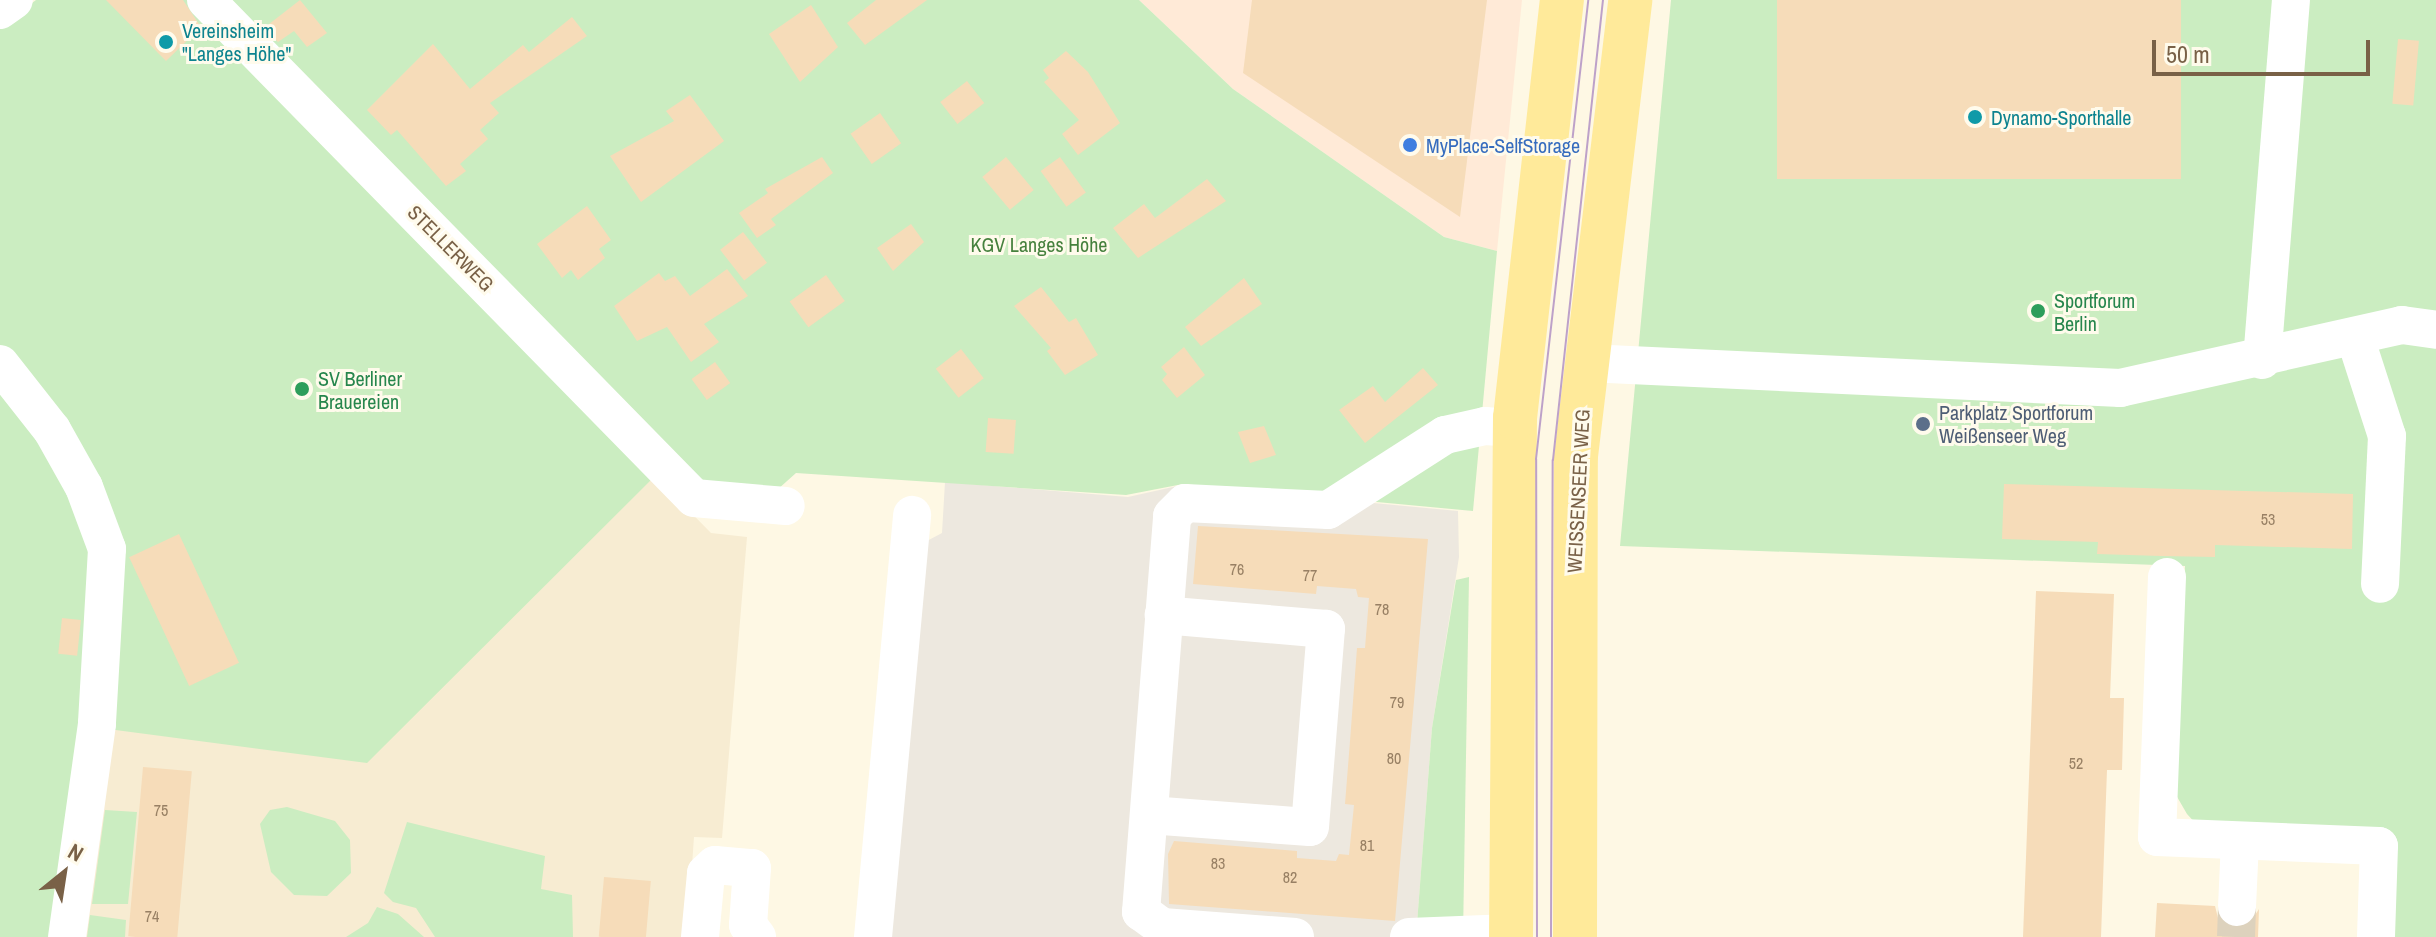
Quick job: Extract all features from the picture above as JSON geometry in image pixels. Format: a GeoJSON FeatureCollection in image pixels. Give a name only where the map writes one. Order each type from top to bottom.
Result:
{"type":"FeatureCollection","features":[{"type":"Feature","properties":{"kind":"main road"},"geometry":{"type":"LineString","coordinates":[[1511,935],[1515,428],[1520,359],[1562,0]]}},
{"type":"Feature","properties":{"kind":"main road","name":"WEISSENSEER WEG"},"geometry":{"type":"LineString","coordinates":[[1575,937],[1576,456],[1630,0]]}},
{"type":"Feature","properties":{"kind":"main road"},"geometry":{"type":"LineString","coordinates":[[1520,359],[1587,363]]}},
{"type":"Feature","properties":{"kind":"street"},"geometry":{"type":"LineString","coordinates":[[0,10],[14,0]]}},
{"type":"Feature","properties":{"kind":"street","name":"STELLERWEG"},"geometry":{"type":"LineString","coordinates":[[206,0],[694,498],[786,506]]}},
{"type":"Feature","properties":{"kind":"street"},"geometry":{"type":"LineString","coordinates":[[2262,360],[2291,0]]}},
{"type":"Feature","properties":{"kind":"street"},"geometry":{"type":"LineString","coordinates":[[1587,363],[2120,388],[2262,360],[2402,325],[2436,330]]}},
{"type":"Feature","properties":{"kind":"street"},"geometry":{"type":"LineString","coordinates":[[2355,337],[2387,436],[2380,584]]}},
{"type":"Feature","properties":{"kind":"street"},"geometry":{"type":"LineString","coordinates":[[0,364],[58,442],[107,549],[97,724],[67,937]]}},
{"type":"Feature","properties":{"kind":"street"},"geometry":{"type":"LineString","coordinates":[[1295,937],[1162,927],[1141,912],[1172,516],[1185,503],[1328,510],[1445,435],[1485,426],[1515,428]]}},
{"type":"Feature","properties":{"kind":"street"},"geometry":{"type":"LineString","coordinates":[[873,937],[912,515]]}},
{"type":"Feature","properties":{"kind":"street"},"geometry":{"type":"LineString","coordinates":[[2167,577],[2157,837],[2379,846],[2376,937]]}},
{"type":"Feature","properties":{"kind":"street"},"geometry":{"type":"LineString","coordinates":[[1149,815],[1310,827],[1325,645],[1326,629],[1164,615]]}},
{"type":"Feature","properties":{"kind":"street"},"geometry":{"type":"LineString","coordinates":[[2237,907],[2240,841]]}},
{"type":"Feature","properties":{"kind":"street"},"geometry":{"type":"LineString","coordinates":[[700,937],[706,873],[715,865],[752,868],[748,925],[757,937]]}},
{"type":"Feature","properties":{"kind":"street"},"geometry":{"type":"LineString","coordinates":[[1409,937],[1511,935]]}},
{"type":"Feature","properties":{"kind":"shaded area","name":"MyPlace-SelfStorage"},"geometry":{"type":"Polygon","coordinates":[[[1139,0],[1522,0],[1497,251],[1444,237],[1233,89],[1139,0]]]}},
{"type":"Feature","properties":{"kind":"shaded area"},"geometry":{"type":"Polygon","coordinates":[[[655,476],[711,533],[747,537],[722,838],[694,837],[687,937],[75,937],[108,729],[655,476]]]}},
{"type":"Feature","properties":{"kind":"shaded area"},"geometry":{"type":"Polygon","coordinates":[[[945,482],[1128,497],[1182,485],[1458,511],[1459,557],[1432,728],[1416,937],[890,937],[925,542],[942,533],[945,482]]]}},
{"type":"Feature","properties":{"kind":"green space","name":"SV Berliner Brauereien"},"geometry":{"type":"Polygon","coordinates":[[[36,0],[192,0],[655,476],[367,763],[108,729],[119,543],[0,346],[0,27],[36,0]]]}},
{"type":"Feature","properties":{"kind":"green space","name":"KGV Langes Höhe"},"geometry":{"type":"Polygon","coordinates":[[[219,0],[1139,0],[1233,89],[1444,237],[1497,251],[1473,511],[1183,484],[1126,495],[796,473],[777,490],[697,490],[219,0]]]}},
{"type":"Feature","properties":{"kind":"green space","name":"Sportforum Berlin"},"geometry":{"type":"Polygon","coordinates":[[[1671,0],[2436,0],[2436,937],[2390,937],[2393,839],[2198,826],[2187,814],[2176,795],[2185,566],[1620,546],[1671,0]]]}},
{"type":"Feature","properties":{"kind":"green space"},"geometry":{"type":"Polygon","coordinates":[[[0,377],[40,427],[97,557],[55,937],[0,937],[0,377]]]}},
{"type":"Feature","properties":{"kind":"green space"},"geometry":{"type":"Polygon","coordinates":[[[1469,577],[1463,937],[1416,937],[1432,728],[1456,580],[1469,577]]]}},
{"type":"Feature","properties":{"kind":"green space"},"geometry":{"type":"Polygon","coordinates":[[[287,807],[335,821],[350,840],[351,873],[327,896],[294,895],[271,872],[260,824],[270,810],[287,807]]]}},
{"type":"Feature","properties":{"kind":"green space"},"geometry":{"type":"Polygon","coordinates":[[[105,810],[137,812],[128,904],[92,904],[105,810]]]}},
{"type":"Feature","properties":{"kind":"green space"},"geometry":{"type":"Polygon","coordinates":[[[407,822],[545,856],[541,889],[572,895],[573,937],[435,937],[416,908],[393,902],[384,893],[407,822]]]}},
{"type":"Feature","properties":{"kind":"green space"},"geometry":{"type":"Polygon","coordinates":[[[377,907],[398,914],[424,937],[346,937],[368,923],[377,907]]]}},
{"type":"Feature","properties":{"kind":"green space"},"geometry":{"type":"Polygon","coordinates":[[[90,915],[126,920],[125,937],[87,937],[90,915]]]}},
{"type":"Feature","properties":{"kind":"building","name":"Vereinsheim \"Langes Höhe\""},"geometry":{"type":"Polygon","coordinates":[[[106,0],[183,0],[201,27],[166,61],[106,0]]]}},
{"type":"Feature","properties":{"kind":"building"},"geometry":{"type":"Polygon","coordinates":[[[300,0],[327,33],[307,47],[294,31],[278,42],[264,28],[300,0]]]}},
{"type":"Feature","properties":{"kind":"building"},"geometry":{"type":"Polygon","coordinates":[[[876,0],[927,0],[865,45],[847,23],[876,0]]]}},
{"type":"Feature","properties":{"kind":"building","name":"MyPlace-SelfStorage"},"geometry":{"type":"Polygon","coordinates":[[[1252,0],[1487,0],[1460,217],[1243,73],[1252,0]]]}},
{"type":"Feature","properties":{"kind":"building","name":"Dynamo-Sporthalle"},"geometry":{"type":"Polygon","coordinates":[[[1777,0],[2181,0],[2181,179],[1777,179],[1777,0]]]}},
{"type":"Feature","properties":{"kind":"building"},"geometry":{"type":"Polygon","coordinates":[[[811,5],[838,47],[800,82],[769,34],[811,5]]]}},
{"type":"Feature","properties":{"kind":"building"},"geometry":{"type":"Polygon","coordinates":[[[572,17],[587,36],[490,103],[499,113],[480,130],[488,139],[460,164],[466,171],[446,186],[397,130],[391,135],[367,110],[433,44],[470,89],[523,45],[529,52],[572,17]]]}},
{"type":"Feature","properties":{"kind":"building"},"geometry":{"type":"Polygon","coordinates":[[[2398,39],[2419,41],[2413,106],[2392,104],[2398,39]]]}},
{"type":"Feature","properties":{"kind":"building"},"geometry":{"type":"Polygon","coordinates":[[[1066,51],[1088,72],[1120,123],[1078,155],[1062,134],[1079,120],[1044,82],[1049,78],[1043,70],[1066,51]]]}},
{"type":"Feature","properties":{"kind":"building"},"geometry":{"type":"Polygon","coordinates":[[[967,81],[984,103],[957,124],[940,102],[967,81]]]}},
{"type":"Feature","properties":{"kind":"building"},"geometry":{"type":"Polygon","coordinates":[[[690,95],[724,141],[641,202],[610,156],[674,121],[666,111],[690,95]]]}},
{"type":"Feature","properties":{"kind":"building"},"geometry":{"type":"Polygon","coordinates":[[[880,113],[901,143],[872,164],[851,134],[880,113]]]}},
{"type":"Feature","properties":{"kind":"building"},"geometry":{"type":"Polygon","coordinates":[[[822,157],[833,173],[771,219],[776,225],[757,238],[739,213],[768,193],[765,189],[822,157]]]}},
{"type":"Feature","properties":{"kind":"building"},"geometry":{"type":"Polygon","coordinates":[[[1006,157],[1034,190],[1010,210],[982,177],[1006,157]]]}},
{"type":"Feature","properties":{"kind":"building"},"geometry":{"type":"Polygon","coordinates":[[[1060,157],[1086,193],[1066,207],[1041,171],[1060,157]]]}},
{"type":"Feature","properties":{"kind":"building"},"geometry":{"type":"Polygon","coordinates":[[[1207,179],[1226,201],[1138,258],[1113,228],[1144,204],[1155,218],[1207,179]]]}},
{"type":"Feature","properties":{"kind":"building"},"geometry":{"type":"Polygon","coordinates":[[[587,206],[611,240],[599,249],[605,258],[578,280],[571,270],[562,278],[537,244],[587,206]]]}},
{"type":"Feature","properties":{"kind":"building"},"geometry":{"type":"Polygon","coordinates":[[[911,224],[924,242],[893,271],[877,248],[911,224]]]}},
{"type":"Feature","properties":{"kind":"building"},"geometry":{"type":"Polygon","coordinates":[[[743,232],[767,263],[744,281],[720,250],[743,232]]]}},
{"type":"Feature","properties":{"kind":"building"},"geometry":{"type":"Polygon","coordinates":[[[727,269],[748,296],[704,324],[719,342],[691,362],[667,327],[637,341],[614,306],[659,273],[665,281],[675,276],[690,296],[727,269]]]}},
{"type":"Feature","properties":{"kind":"building"},"geometry":{"type":"Polygon","coordinates":[[[826,275],[845,301],[808,327],[790,301],[826,275]]]}},
{"type":"Feature","properties":{"kind":"building"},"geometry":{"type":"Polygon","coordinates":[[[1244,278],[1262,304],[1201,346],[1185,327],[1244,278]]]}},
{"type":"Feature","properties":{"kind":"building"},"geometry":{"type":"Polygon","coordinates":[[[1041,287],[1069,322],[1076,318],[1098,355],[1065,375],[1047,351],[1051,348],[1014,306],[1041,287]]]}},
{"type":"Feature","properties":{"kind":"building"},"geometry":{"type":"Polygon","coordinates":[[[1184,347],[1205,375],[1177,398],[1162,380],[1167,374],[1161,367],[1184,347]]]}},
{"type":"Feature","properties":{"kind":"building"},"geometry":{"type":"Polygon","coordinates":[[[961,349],[984,378],[959,398],[936,369],[961,349]]]}},
{"type":"Feature","properties":{"kind":"building"},"geometry":{"type":"Polygon","coordinates":[[[715,362],[730,383],[707,400],[692,379],[715,362]]]}},
{"type":"Feature","properties":{"kind":"building"},"geometry":{"type":"Polygon","coordinates":[[[1423,368],[1438,385],[1365,443],[1339,410],[1373,386],[1385,402],[1423,368]]]}},
{"type":"Feature","properties":{"kind":"building"},"geometry":{"type":"Polygon","coordinates":[[[988,418],[1016,420],[1014,454],[986,452],[988,418]]]}},
{"type":"Feature","properties":{"kind":"building"},"geometry":{"type":"Polygon","coordinates":[[[1264,426],[1276,455],[1250,463],[1238,432],[1264,426]]]}},
{"type":"Feature","properties":{"kind":"building"},"geometry":{"type":"Polygon","coordinates":[[[2004,484],[2353,494],[2352,549],[2215,545],[2215,557],[2161,556],[2097,554],[2098,542],[2002,539],[2004,484]]]}},
{"type":"Feature","properties":{"kind":"building"},"geometry":{"type":"Polygon","coordinates":[[[1198,526],[1428,539],[1395,921],[1169,904],[1168,854],[1174,841],[1297,851],[1297,858],[1336,861],[1339,854],[1349,855],[1354,805],[1345,804],[1357,648],[1365,648],[1369,598],[1358,597],[1356,589],[1317,586],[1316,594],[1193,584],[1198,526]]]}},
{"type":"Feature","properties":{"kind":"building"},"geometry":{"type":"Polygon","coordinates":[[[179,534],[239,663],[189,686],[129,557],[179,534]]]}},
{"type":"Feature","properties":{"kind":"building"},"geometry":{"type":"Polygon","coordinates":[[[2036,591],[2114,594],[2110,698],[2124,698],[2122,770],[2107,770],[2101,937],[2023,937],[2036,591]]]}},
{"type":"Feature","properties":{"kind":"building"},"geometry":{"type":"Polygon","coordinates":[[[62,618],[81,620],[77,656],[58,654],[62,618]]]}},
{"type":"Feature","properties":{"kind":"building"},"geometry":{"type":"Polygon","coordinates":[[[143,767],[192,771],[177,937],[128,936],[143,767]]]}},
{"type":"Feature","properties":{"kind":"building"},"geometry":{"type":"Polygon","coordinates":[[[604,877],[651,881],[646,937],[599,937],[604,877]]]}},
{"type":"Feature","properties":{"kind":"building"},"geometry":{"type":"Polygon","coordinates":[[[2157,903],[2215,906],[2218,918],[2235,929],[2248,926],[2259,909],[2258,937],[2155,937],[2157,903]]]}},
{"type":"Feature","properties":{"kind":"tunnel"},"geometry":{"type":"LineString","coordinates":[[2236,937],[2237,907]]}},
{"type":"Feature","properties":{"kind":"tram line"},"geometry":{"type":"LineString","coordinates":[[1537,937],[1536,459],[1588,0]]}},
{"type":"Feature","properties":{"kind":"tram line"},"geometry":{"type":"LineString","coordinates":[[1551,937],[1553,460],[1603,0]]}},
{"type":"Feature","properties":{"kind":"place","name":"Vereinsheim \"Langes Höhe\""},"geometry":{"type":"Point","coordinates":[166,42]}},
{"type":"Feature","properties":{"kind":"place","name":"Dynamo-Sporthalle"},"geometry":{"type":"Point","coordinates":[1975,117]}},
{"type":"Feature","properties":{"kind":"place","name":"MyPlace-SelfStorage"},"geometry":{"type":"Point","coordinates":[1410,145]}},
{"type":"Feature","properties":{"kind":"place","name":"Sportforum Berlin"},"geometry":{"type":"Point","coordinates":[2038,311]}},
{"type":"Feature","properties":{"kind":"place","name":"SV Berliner Brauereien"},"geometry":{"type":"Point","coordinates":[302,389]}},
{"type":"Feature","properties":{"kind":"place","name":"Parkplatz Sportforum Weißenseer Weg"},"geometry":{"type":"Point","coordinates":[1923,424]}}]}
